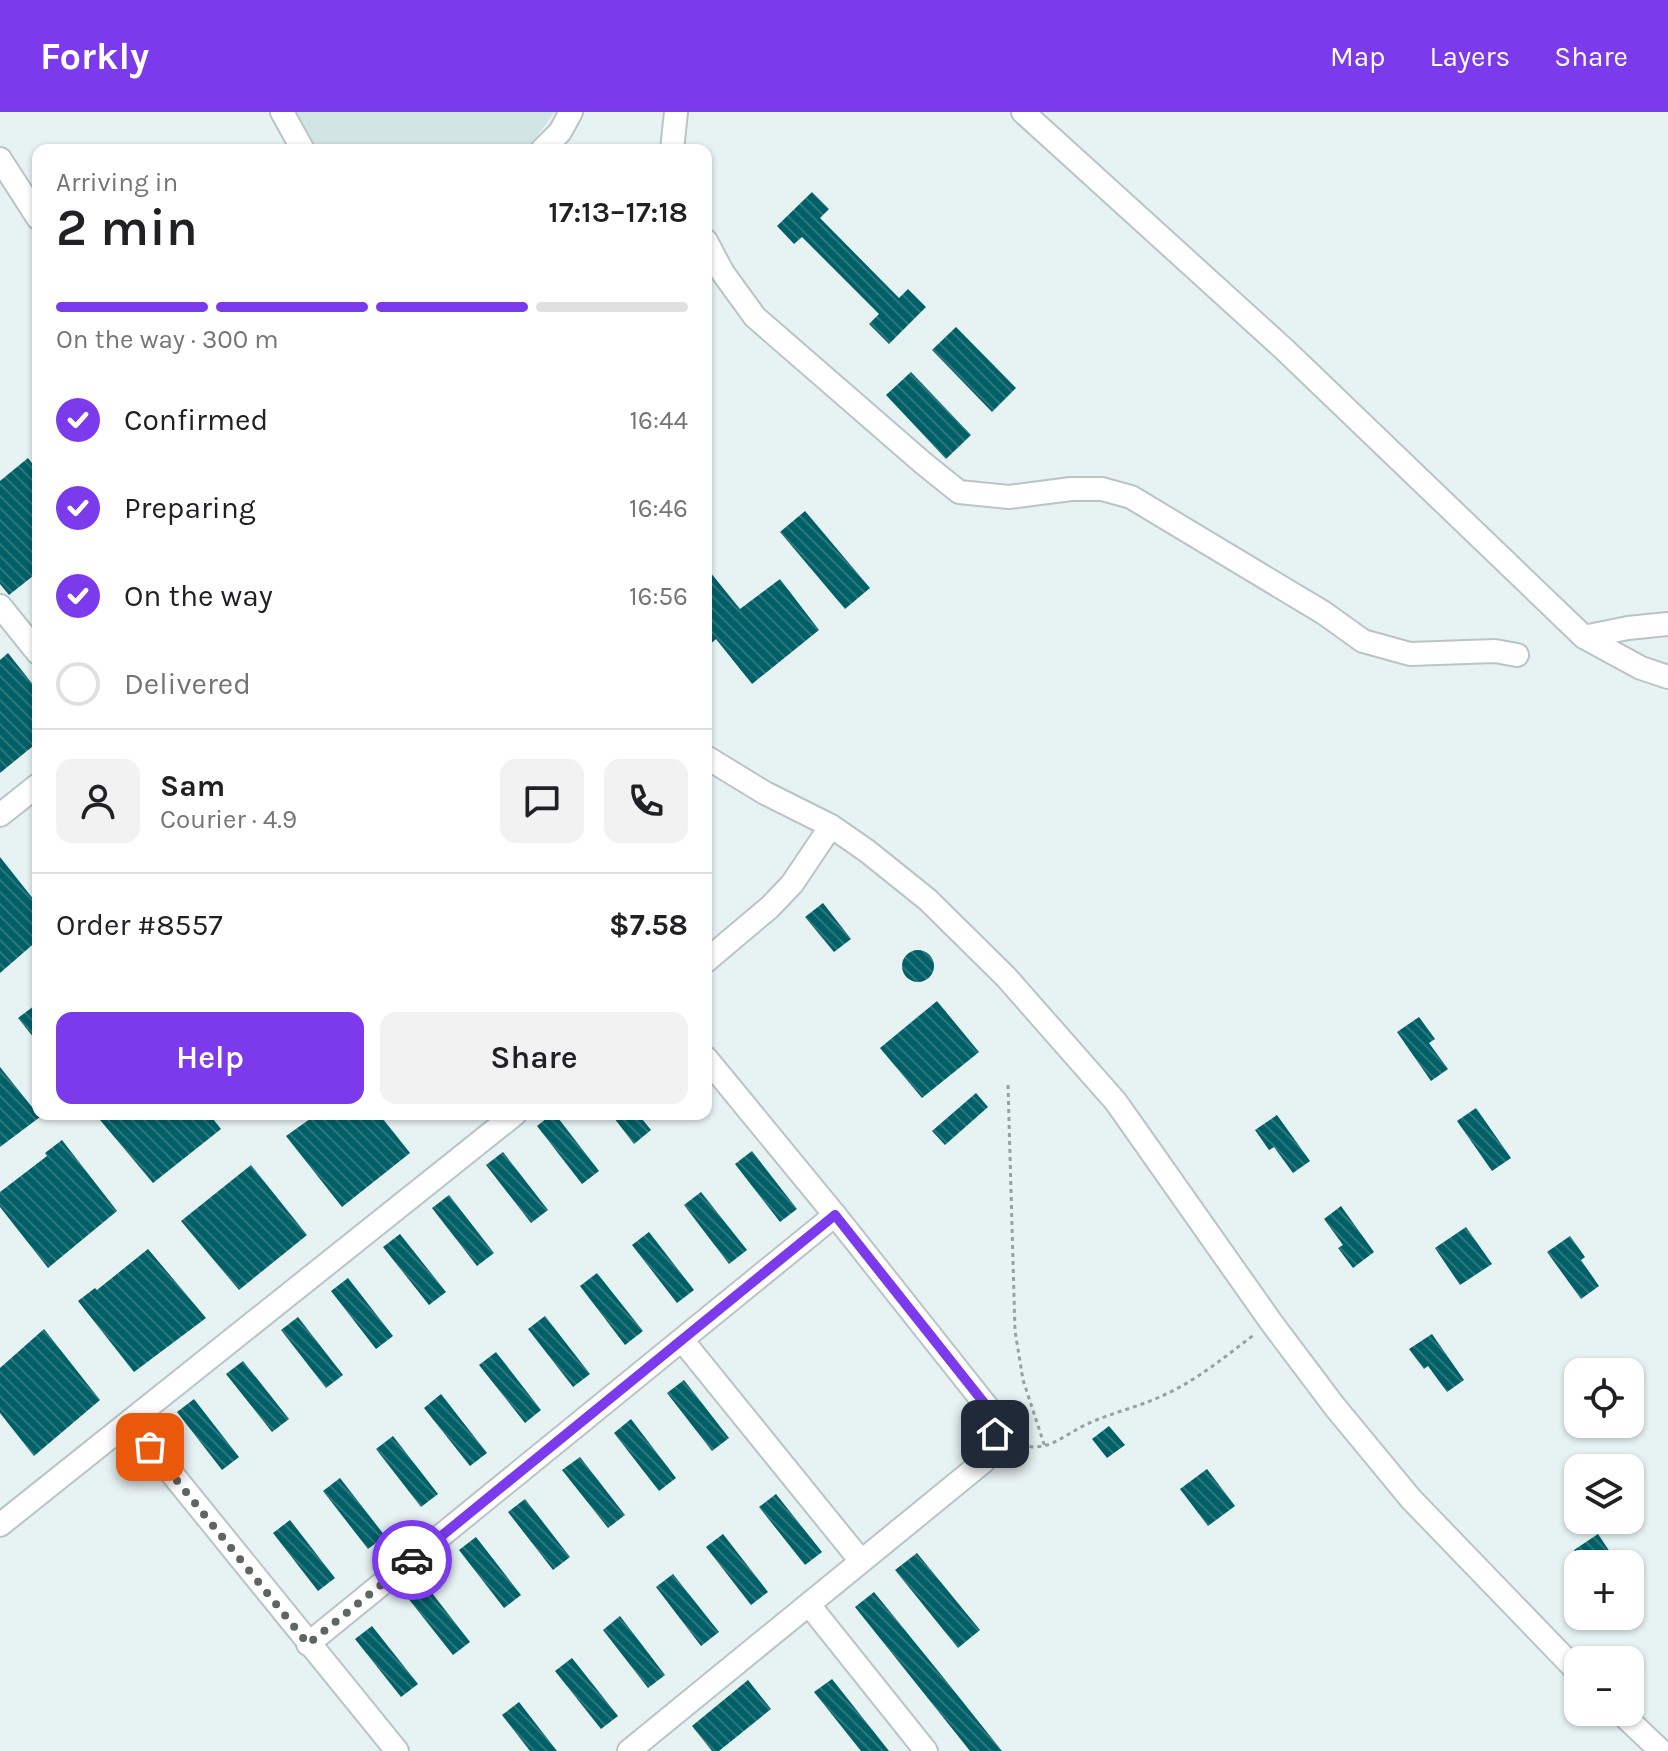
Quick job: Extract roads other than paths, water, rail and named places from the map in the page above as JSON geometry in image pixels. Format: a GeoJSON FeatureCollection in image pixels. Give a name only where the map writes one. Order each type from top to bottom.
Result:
{"type":"FeatureCollection","features":[{"type":"Feature","properties":{"kind":"street"},"geometry":{"type":"LineString","coordinates":[[282,112],[300,144]]}},
{"type":"Feature","properties":{"kind":"street"},"geometry":{"type":"LineString","coordinates":[[552,144],[571,112]]}},
{"type":"Feature","properties":{"kind":"street"},"geometry":{"type":"LineString","coordinates":[[673,144],[676,112]]}},
{"type":"Feature","properties":{"kind":"street"},"geometry":{"type":"LineString","coordinates":[[1023,112],[1285,350],[1584,637],[1641,668],[1668,677]]}},
{"type":"Feature","properties":{"kind":"street"},"geometry":{"type":"LineString","coordinates":[[0,159],[32,209]]}},
{"type":"Feature","properties":{"kind":"street"},"geometry":{"type":"LineString","coordinates":[[712,252],[755,317],[959,492],[1009,497],[1071,489],[1102,489],[1131,497],[1324,613],[1363,641],[1410,654],[1495,651],[1517,655]]}},
{"type":"Feature","properties":{"kind":"street"},"geometry":{"type":"LineString","coordinates":[[0,606],[32,646]]}},
{"type":"Feature","properties":{"kind":"street"},"geometry":{"type":"LineString","coordinates":[[1584,637],[1668,624]]}},
{"type":"Feature","properties":{"kind":"street"},"geometry":{"type":"LineString","coordinates":[[712,761],[765,793],[831,826],[899,875],[1006,977],[1116,1102],[1271,1322],[1335,1407],[1411,1499],[1564,1657]]}},
{"type":"Feature","properties":{"kind":"street"},"geometry":{"type":"LineString","coordinates":[[0,815],[32,790]]}},
{"type":"Feature","properties":{"kind":"street"},"geometry":{"type":"LineString","coordinates":[[712,956],[792,884],[831,826]]}},
{"type":"Feature","properties":{"kind":"street"},"geometry":{"type":"LineString","coordinates":[[629,1751],[983,1462],[995,1434],[996,1418],[712,1065]]}},
{"type":"Feature","properties":{"kind":"street"},"geometry":{"type":"LineString","coordinates":[[0,1525],[318,1268],[507,1120]]}},
{"type":"Feature","properties":{"kind":"street"},"geometry":{"type":"LineString","coordinates":[[308,1644],[835,1215]]}},
{"type":"Feature","properties":{"kind":"street"},"geometry":{"type":"LineString","coordinates":[[682,1340],[861,1561]]}},
{"type":"Feature","properties":{"kind":"street"},"geometry":{"type":"LineString","coordinates":[[130,1422],[397,1751]]}},
{"type":"Feature","properties":{"kind":"street"},"geometry":{"type":"LineString","coordinates":[[810,1606],[926,1751]]}},
{"type":"Feature","properties":{"kind":"street"},"geometry":{"type":"LineString","coordinates":[[1635,1726],[1661,1751]]}}]}
